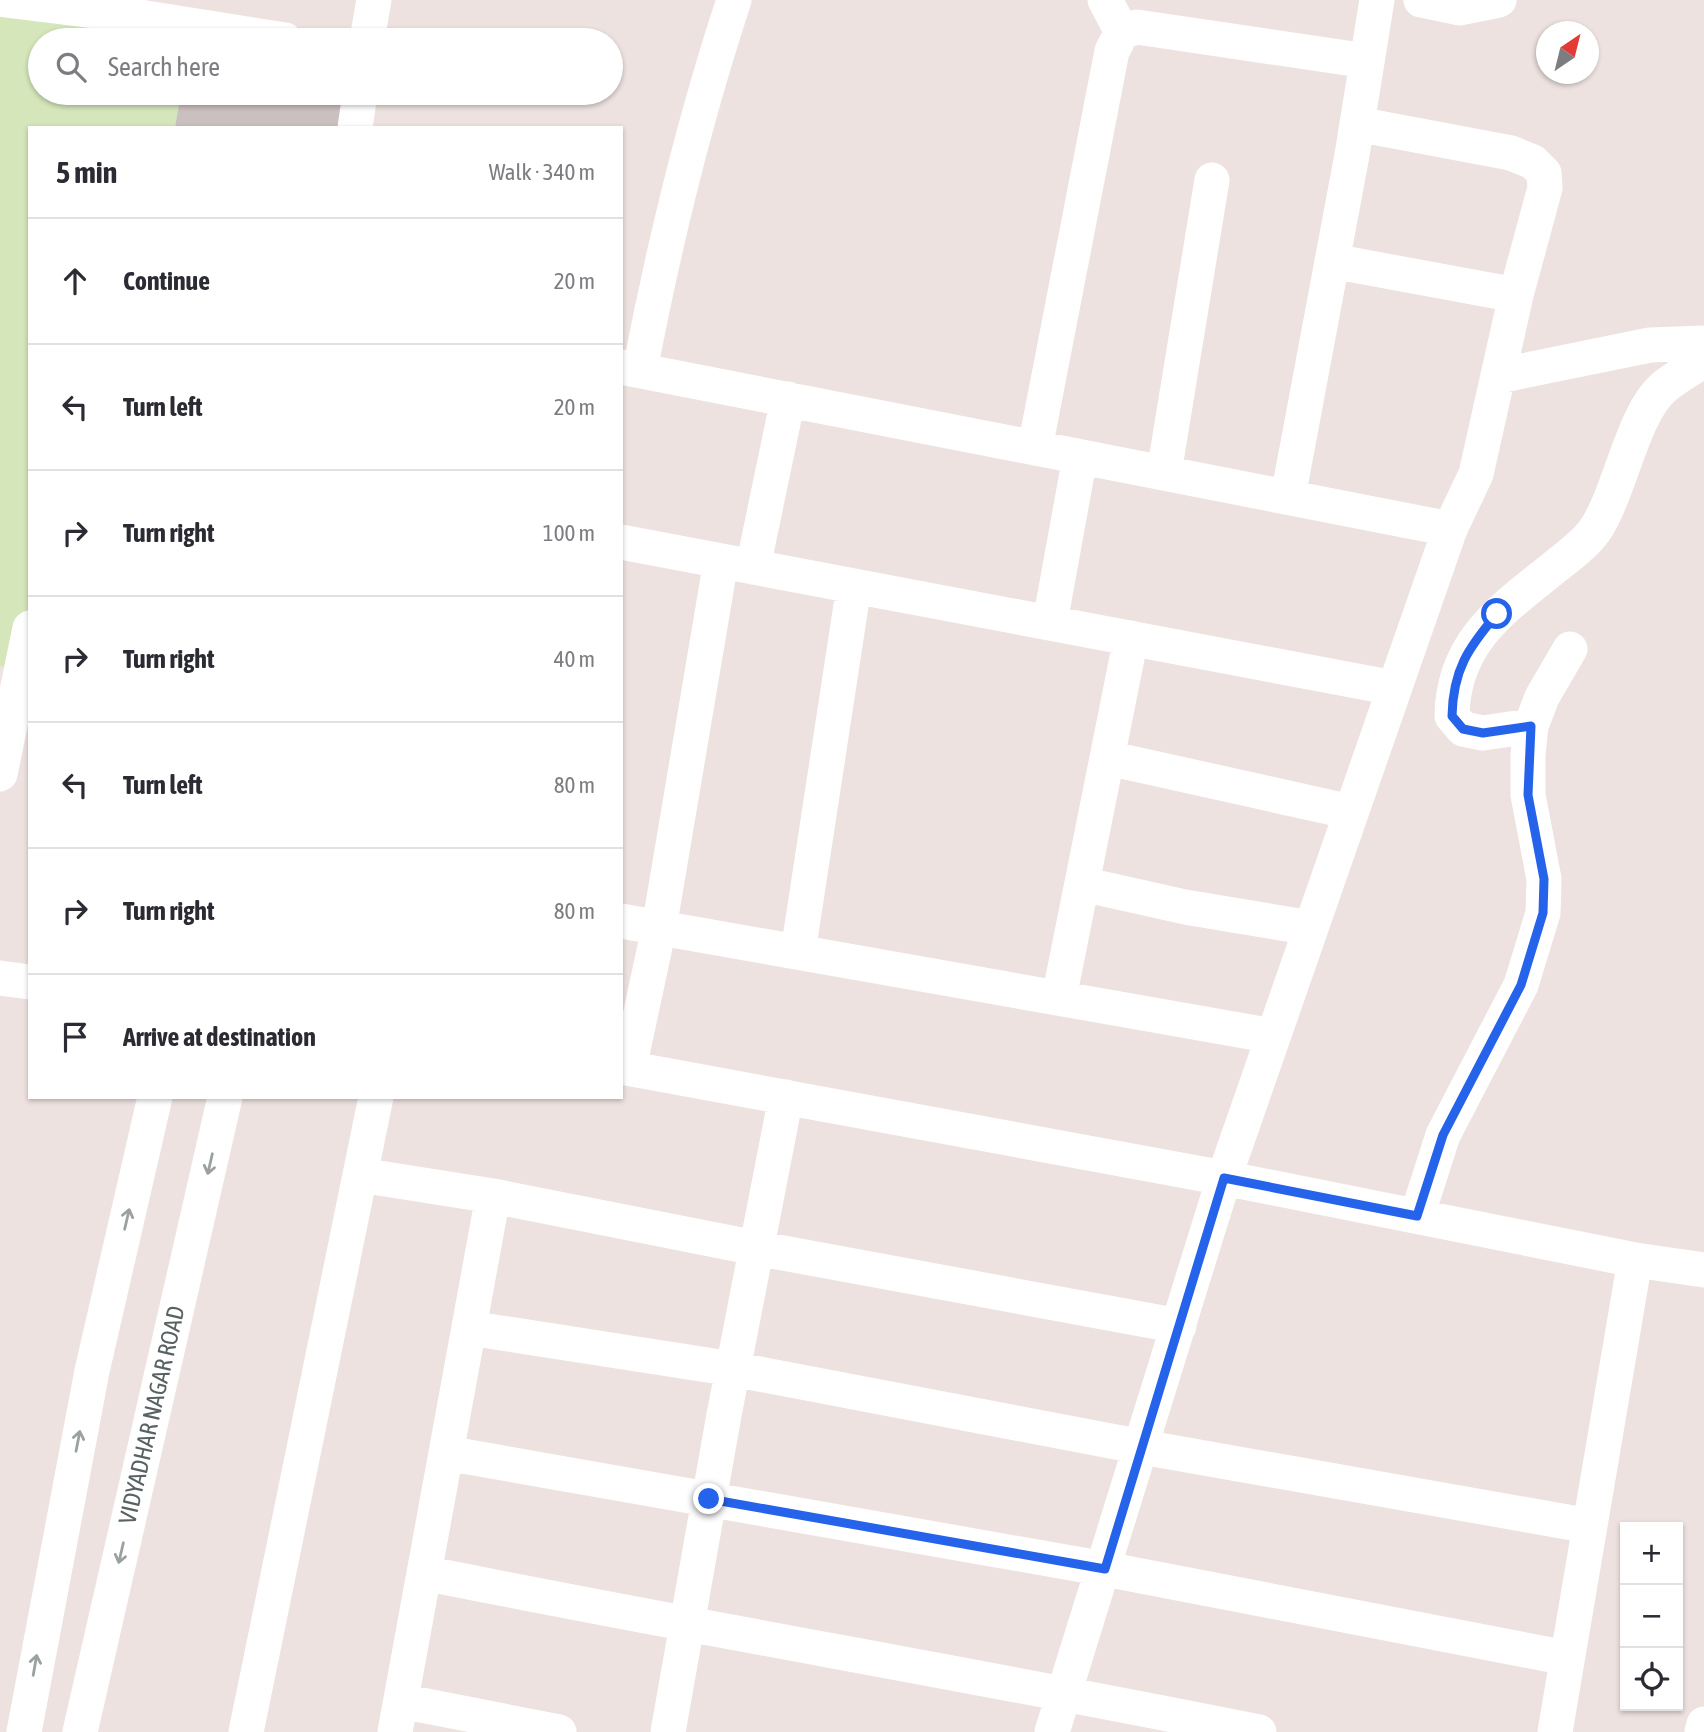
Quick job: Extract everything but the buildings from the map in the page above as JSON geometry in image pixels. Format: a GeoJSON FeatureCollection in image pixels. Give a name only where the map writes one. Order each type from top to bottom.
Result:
{"type":"FeatureCollection","features":[{"type":"Feature","properties":{"kind":"street"},"geometry":{"type":"LineString","coordinates":[[5,0],[129,7],[228,28]]}},
{"type":"Feature","properties":{"kind":"street"},"geometry":{"type":"LineString","coordinates":[[369,28],[374,0]]}},
{"type":"Feature","properties":{"kind":"street"},"geometry":{"type":"LineString","coordinates":[[734,0],[713,63],[631,368],[1450,528]]}},
{"type":"Feature","properties":{"kind":"street"},"geometry":{"type":"LineString","coordinates":[[1105,0],[1122,32]]}},
{"type":"Feature","properties":{"kind":"street"},"geometry":{"type":"LineString","coordinates":[[1288,497],[1357,124],[1377,0]]}},
{"type":"Feature","properties":{"kind":"street"},"geometry":{"type":"LineString","coordinates":[[1421,0],[1459,8],[1499,0]]}},
{"type":"Feature","properties":{"kind":"street"},"geometry":{"type":"LineString","coordinates":[[1035,448],[1112,51],[1122,32],[1137,27],[1367,61]]}},
{"type":"Feature","properties":{"kind":"street"},"geometry":{"type":"LineString","coordinates":[[355,126],[358,105]]}},
{"type":"Feature","properties":{"kind":"street"},"geometry":{"type":"LineString","coordinates":[[1052,1732],[1105,1569],[1224,1178],[1450,528],[1476,474],[1516,295],[1545,188],[1544,173],[1534,162],[1511,153],[1357,124]]}},
{"type":"Feature","properties":{"kind":"street"},"geometry":{"type":"LineString","coordinates":[[1164,473],[1212,180]]}},
{"type":"Feature","properties":{"kind":"street"},"geometry":{"type":"LineString","coordinates":[[1332,261],[1516,295]]}},
{"type":"Feature","properties":{"kind":"street"},"geometry":{"type":"LineString","coordinates":[[1498,376],[1650,345],[1704,344]]}},
{"type":"Feature","properties":{"kind":"street"},"geometry":{"type":"LineString","coordinates":[[1531,726],[1483,733],[1463,729],[1452,716],[1453,692],[1469,647],[1497,614],[1594,532],[1617,489],[1637,429],[1662,388],[1704,360]]}},
{"type":"Feature","properties":{"kind":"street"},"geometry":{"type":"LineString","coordinates":[[788,399],[737,564],[659,928],[625,1068],[1224,1178],[1635,1260],[1704,1270]]}},
{"type":"Feature","properties":{"kind":"street"},"geometry":{"type":"LineString","coordinates":[[1050,622],[1080,457]]}},
{"type":"Feature","properties":{"kind":"street"},"geometry":{"type":"LineString","coordinates":[[623,542],[1394,688]]}},
{"type":"Feature","properties":{"kind":"street"},"geometry":{"type":"LineString","coordinates":[[798,953],[853,586]]}},
{"type":"Feature","properties":{"kind":"street"},"geometry":{"type":"LineString","coordinates":[[0,774],[28,638]]}},
{"type":"Feature","properties":{"kind":"street"},"geometry":{"type":"LineString","coordinates":[[1059,998],[1131,638]]}},
{"type":"Feature","properties":{"kind":"street"},"geometry":{"type":"LineString","coordinates":[[1417,1216],[1443,1135],[1521,985],[1543,913],[1544,879],[1528,795],[1531,726],[1542,697],[1570,649]]}},
{"type":"Feature","properties":{"kind":"street"},"geometry":{"type":"LineString","coordinates":[[1108,758],[1351,812]]}},
{"type":"Feature","properties":{"kind":"street"},"geometry":{"type":"LineString","coordinates":[[1082,884],[1185,907],[1311,928]]}},
{"type":"Feature","properties":{"kind":"street"},"geometry":{"type":"LineString","coordinates":[[623,921],[1273,1036]]}},
{"type":"Feature","properties":{"kind":"street"},"geometry":{"type":"LineString","coordinates":[[0,978],[28,982]]}},
{"type":"Feature","properties":{"kind":"street"},"geometry":{"type":"LineString","coordinates":[[668,1732],[733,1369],[786,1097]]}},
{"type":"Feature","properties":{"kind":"street"},"geometry":{"type":"LineString","coordinates":[[24,1732],[92,1371],[155,1099]]}},
{"type":"Feature","properties":{"kind":"street","name":"VIDYADHAR NAGAR ROAD"},"geometry":{"type":"LineString","coordinates":[[80,1732],[225,1099]]}},
{"type":"Feature","properties":{"kind":"street"},"geometry":{"type":"LineString","coordinates":[[246,1732],[376,1099]]}},
{"type":"Feature","properties":{"kind":"street"},"geometry":{"type":"LineString","coordinates":[[360,1175],[493,1196],[756,1248],[1179,1326]]}},
{"type":"Feature","properties":{"kind":"street"},"geometry":{"type":"LineString","coordinates":[[493,1196],[398,1717],[559,1732]]}},
{"type":"Feature","properties":{"kind":"street"},"geometry":{"type":"LineString","coordinates":[[1555,1732],[1635,1260]]}},
{"type":"Feature","properties":{"kind":"street"},"geometry":{"type":"LineString","coordinates":[[469,1328],[733,1369],[1142,1447],[1590,1526]]}},
{"type":"Feature","properties":{"kind":"street"},"geometry":{"type":"LineString","coordinates":[[446,1453],[1105,1569],[1567,1658]]}},
{"type":"Feature","properties":{"kind":"street"},"geometry":{"type":"LineString","coordinates":[[425,1573],[686,1626],[1065,1693],[1259,1732]]}},
{"type":"Feature","properties":{"kind":"street"},"geometry":{"type":"LineString","coordinates":[[1702,1732],[1704,1724]]}},
{"type":"Feature","properties":{"kind":"green space"},"geometry":{"type":"Polygon","coordinates":[[[0,5],[124,28],[28,28],[28,105],[179,105],[175,126],[28,126],[28,658],[26,671],[0,666],[0,5]]]}},
{"type":"Feature","properties":{"kind":"route"},"geometry":{"type":"LineString","coordinates":[[709,1499],[1105,1569],[1224,1178],[1417,1216],[1443,1135],[1466,1096],[1521,985],[1543,913],[1544,879],[1538,836],[1528,795],[1531,726],[1483,733],[1463,729],[1452,716],[1453,692],[1469,647],[1497,614]]}}]}
